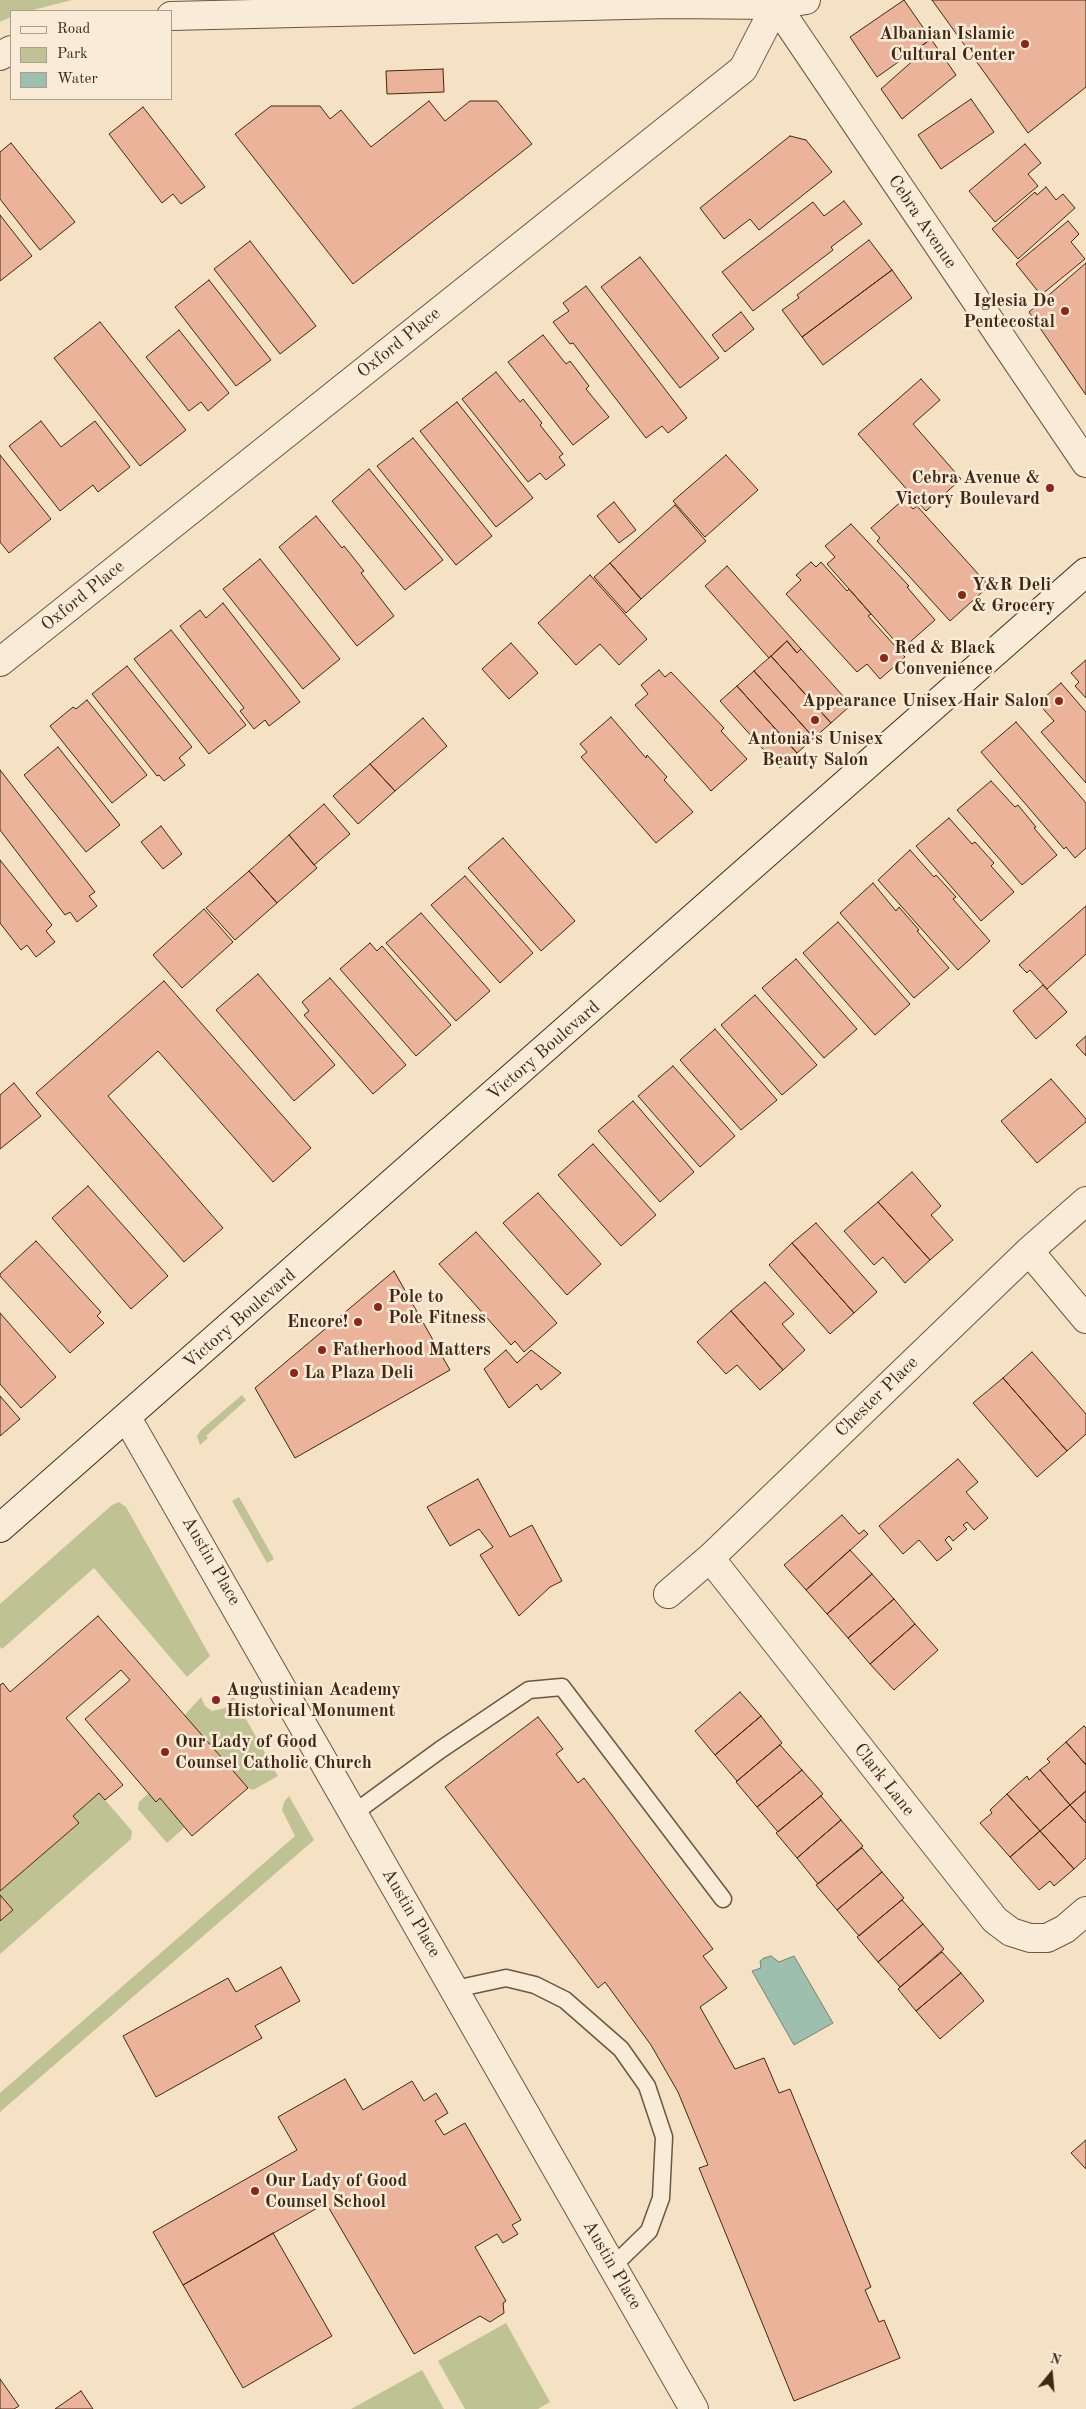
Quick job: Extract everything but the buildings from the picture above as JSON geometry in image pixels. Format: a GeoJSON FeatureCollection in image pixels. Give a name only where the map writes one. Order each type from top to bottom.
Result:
{"type":"FeatureCollection","features":[{"type":"Feature","properties":{"kind":"street"},"geometry":{"type":"LineString","coordinates":[[172,16],[669,4],[776,5],[806,0]]}},
{"type":"Feature","properties":{"kind":"street","name":"Cebra Avenue"},"geometry":{"type":"LineString","coordinates":[[776,5],[1086,463]]}},
{"type":"Feature","properties":{"kind":"street","name":"Oxford Place"},"geometry":{"type":"LineString","coordinates":[[0,662],[743,68],[776,5]]}},
{"type":"Feature","properties":{"kind":"street","name":"Victory Boulevard"},"geometry":{"type":"LineString","coordinates":[[0,1528],[1086,572]]}},
{"type":"Feature","properties":{"kind":"street","name":"Chester Place"},"geometry":{"type":"LineString","coordinates":[[668,1594],[710,1558],[1029,1251],[1086,1200]]}},
{"type":"Feature","properties":{"kind":"street"},"geometry":{"type":"LineString","coordinates":[[1029,1251],[1086,1319]]}},
{"type":"Feature","properties":{"kind":"street","name":"Austin Place"},"geometry":{"type":"LineString","coordinates":[[127,1418],[694,2409]]}},
{"type":"Feature","properties":{"kind":"street","name":"Clark Lane"},"geometry":{"type":"LineString","coordinates":[[710,1558],[994,1920],[1012,1932],[1030,1938],[1047,1938],[1065,1929],[1086,1911]]}},
{"type":"Feature","properties":{"kind":"lane"},"geometry":{"type":"LineString","coordinates":[[354,1813],[440,1750],[529,1690],[562,1687],[723,1898]]}},
{"type":"Feature","properties":{"kind":"lane"},"geometry":{"type":"LineString","coordinates":[[455,1989],[506,1978],[535,1985],[565,2000],[621,2049],[647,2086],[664,2137],[661,2198],[649,2231],[613,2266]]}},
{"type":"Feature","properties":{"kind":"green space"},"geometry":{"type":"Polygon","coordinates":[[[0,0],[72,0],[33,10],[10,10],[10,17],[0,22],[0,0]]]}},
{"type":"Feature","properties":{"kind":"green space"},"geometry":{"type":"Polygon","coordinates":[[[242,1395],[246,1400],[206,1436],[208,1438],[200,1445],[197,1436],[201,1430],[242,1395]]]}},
{"type":"Feature","properties":{"kind":"green space"},"geometry":{"type":"Polygon","coordinates":[[[239,1497],[274,1559],[267,1563],[232,1501],[239,1497]]]}},
{"type":"Feature","properties":{"kind":"green space"},"geometry":{"type":"Polygon","coordinates":[[[119,1502],[126,1507],[210,1656],[187,1677],[94,1568],[2,1649],[0,1647],[0,1604],[112,1505],[119,1502]]]}},
{"type":"Feature","properties":{"kind":"green space"},"geometry":{"type":"Polygon","coordinates":[[[233,1696],[278,1776],[253,1790],[248,1788],[184,1716],[201,1697],[205,1706],[212,1711],[225,1708],[233,1696]]]}},
{"type":"Feature","properties":{"kind":"green space"},"geometry":{"type":"Polygon","coordinates":[[[99,1793],[132,1831],[131,1839],[0,1954],[0,1921],[12,1910],[0,1895],[0,1891],[79,1823],[73,1816],[99,1793]]]}},
{"type":"Feature","properties":{"kind":"green space"},"geometry":{"type":"Polygon","coordinates":[[[149,1793],[156,1801],[160,1798],[185,1827],[167,1843],[138,1809],[139,1802],[149,1793]]]}},
{"type":"Feature","properties":{"kind":"green space"},"geometry":{"type":"Polygon","coordinates":[[[289,1796],[314,1840],[0,2112],[0,2093],[295,1836],[282,1810],[284,1802],[289,1796]]]}},
{"type":"Feature","properties":{"kind":"green space"},"geometry":{"type":"Polygon","coordinates":[[[506,2323],[550,2402],[538,2409],[465,2409],[438,2361],[506,2323]]]}},
{"type":"Feature","properties":{"kind":"green space"},"geometry":{"type":"Polygon","coordinates":[[[422,2370],[444,2409],[351,2409],[422,2370]]]}},
{"type":"Feature","properties":{"kind":"water"},"geometry":{"type":"Polygon","coordinates":[[[771,1956],[779,1962],[794,1956],[833,2023],[794,2045],[752,1971],[761,1968],[760,1961],[771,1956]]]}},
{"type":"Feature","properties":{"kind":"place","name":"Albanian Islamic Cultural Center"},"geometry":{"type":"Point","coordinates":[1025,44]}},
{"type":"Feature","properties":{"kind":"place","name":"Iglesia De Pentecostal"},"geometry":{"type":"Point","coordinates":[1065,311]}},
{"type":"Feature","properties":{"kind":"place","name":"Cebra Avenue & Victory Boulevard"},"geometry":{"type":"Point","coordinates":[1050,488]}},
{"type":"Feature","properties":{"kind":"place","name":"Y&R Deli & Grocery"},"geometry":{"type":"Point","coordinates":[962,595]}},
{"type":"Feature","properties":{"kind":"place","name":"Red & Black Convenience"},"geometry":{"type":"Point","coordinates":[884,658]}},
{"type":"Feature","properties":{"kind":"place","name":"Appearance Unisex Hair Salon"},"geometry":{"type":"Point","coordinates":[1059,701]}},
{"type":"Feature","properties":{"kind":"place","name":"Antonia's Unisex Beauty Salon"},"geometry":{"type":"Point","coordinates":[815,720]}},
{"type":"Feature","properties":{"kind":"place","name":"Pole to Pole Fitness"},"geometry":{"type":"Point","coordinates":[378,1307]}},
{"type":"Feature","properties":{"kind":"place","name":"Encore!"},"geometry":{"type":"Point","coordinates":[358,1322]}},
{"type":"Feature","properties":{"kind":"place","name":"Fatherhood Matters"},"geometry":{"type":"Point","coordinates":[322,1350]}},
{"type":"Feature","properties":{"kind":"place","name":"La Plaza Deli"},"geometry":{"type":"Point","coordinates":[294,1373]}},
{"type":"Feature","properties":{"kind":"place","name":"Augustinian Academy Historical Monument"},"geometry":{"type":"Point","coordinates":[216,1700]}},
{"type":"Feature","properties":{"kind":"place","name":"Our Lady of Good Counsel Catholic Church"},"geometry":{"type":"Point","coordinates":[165,1752]}},
{"type":"Feature","properties":{"kind":"place","name":"Our Lady of Good Counsel School"},"geometry":{"type":"Point","coordinates":[255,2191]}}]}
